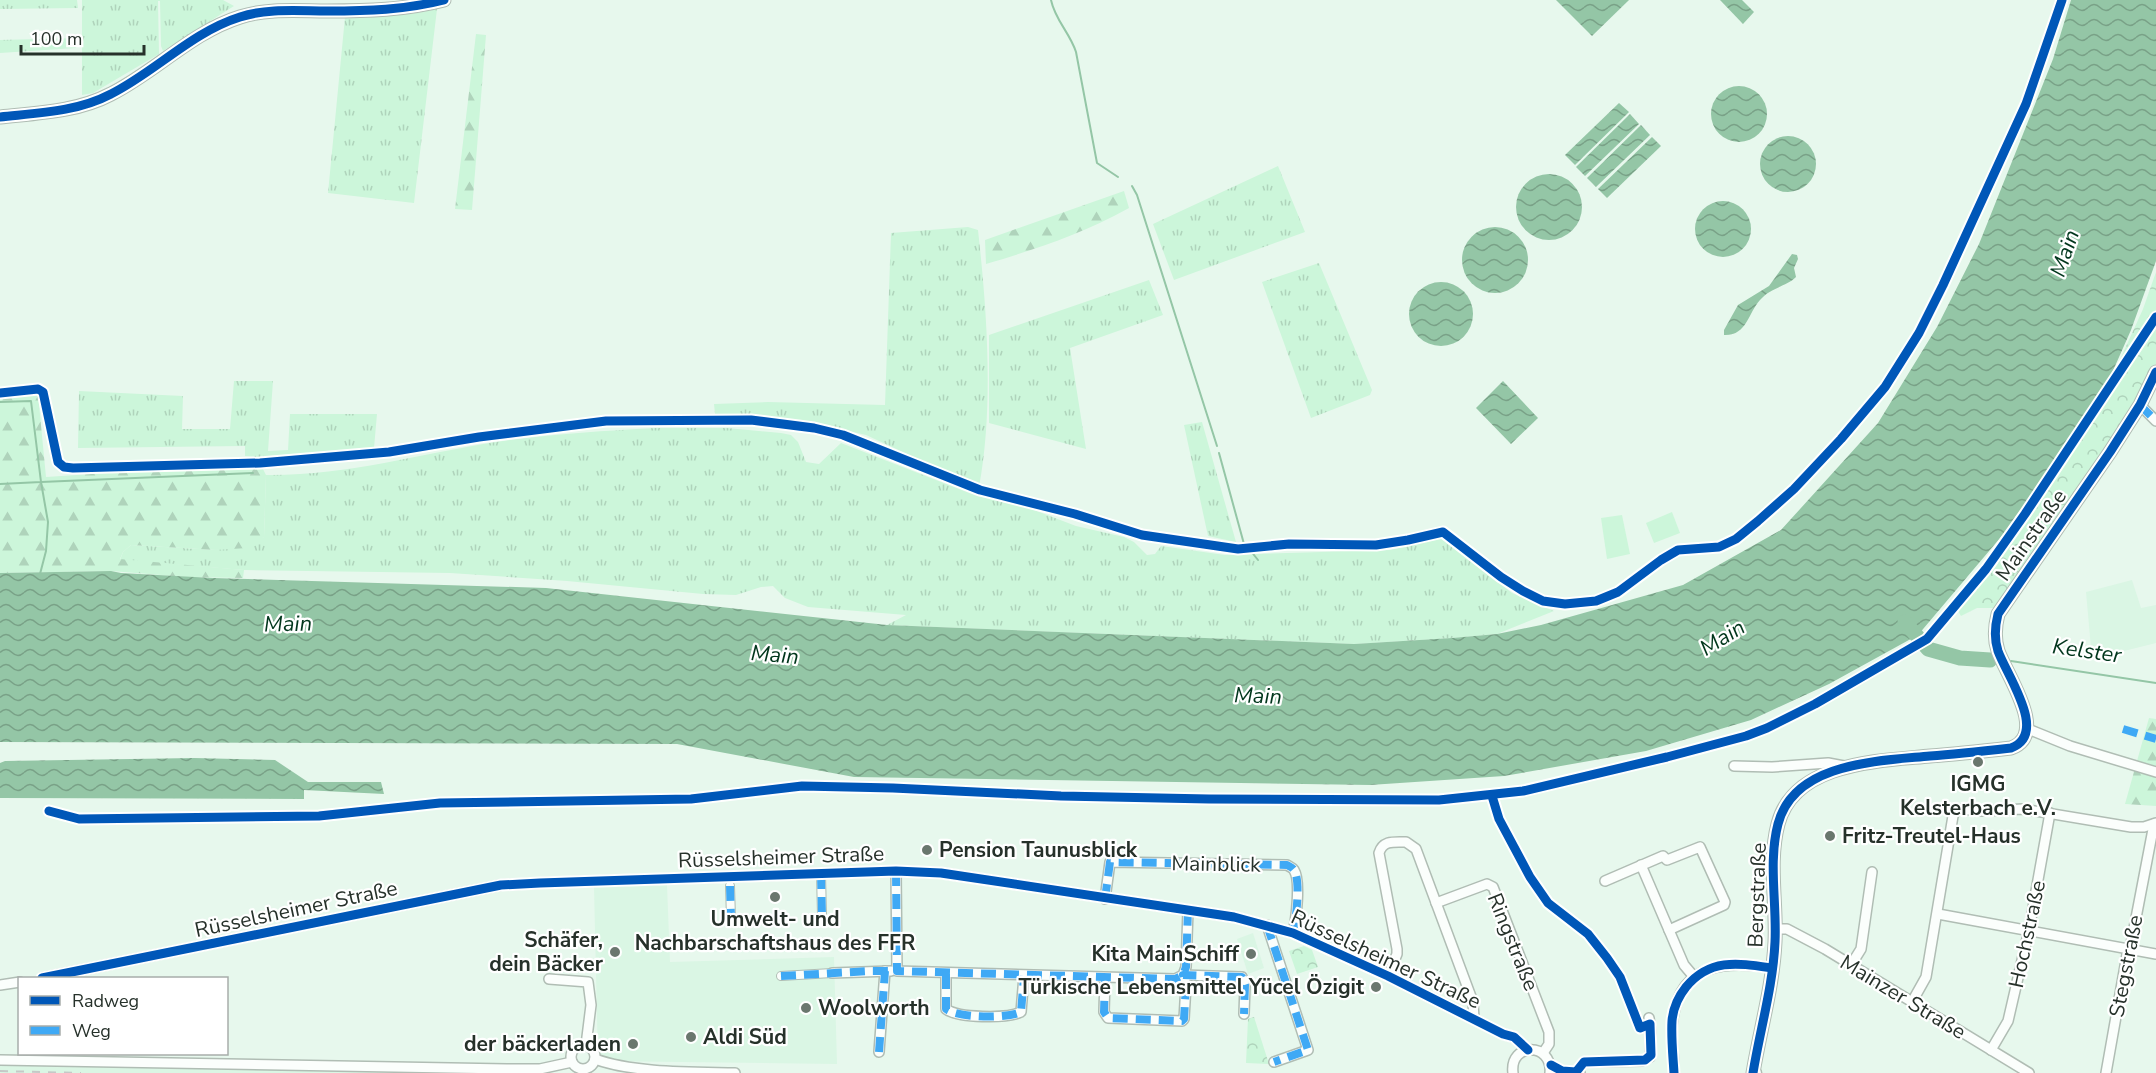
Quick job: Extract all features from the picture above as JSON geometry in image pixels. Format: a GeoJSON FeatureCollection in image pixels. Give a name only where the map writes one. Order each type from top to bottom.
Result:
{"type":"FeatureCollection","features":[{"type":"Feature","properties":{"kind":"street"},"geometry":{"type":"LineString","coordinates":[[0,117],[75,108],[112,94],[203,35],[242,16],[278,11],[385,10],[422,6],[444,0]]}},
{"type":"Feature","properties":{"kind":"street","name":"Mainstraße"},"geometry":{"type":"LineString","coordinates":[[2028,729],[2028,721],[1997,649],[1995,634],[1998,614],[2110,452],[2140,405],[2156,372]]}},
{"type":"Feature","properties":{"kind":"street"},"geometry":{"type":"LineString","coordinates":[[2140,405],[2156,421]]}},
{"type":"Feature","properties":{"kind":"street"},"geometry":{"type":"LineString","coordinates":[[2028,729],[2070,746],[2156,772]]}},
{"type":"Feature","properties":{"kind":"street","name":"Bergstraße"},"geometry":{"type":"LineString","coordinates":[[1754,1073],[1776,942],[1774,864],[1777,830],[1782,812],[1789,801],[1805,786],[1829,773],[1861,762],[2011,748],[2024,740],[2028,729]]}},
{"type":"Feature","properties":{"kind":"street"},"geometry":{"type":"LineString","coordinates":[[1734,766],[1828,763],[1847,767]]}},
{"type":"Feature","properties":{"kind":"street"},"geometry":{"type":"LineString","coordinates":[[1912,1002],[1926,977],[1953,816],[1956,811],[1962,808],[2023,809],[2121,826],[2144,828],[2155,824]]}},
{"type":"Feature","properties":{"kind":"street","name":"Hochstraße"},"geometry":{"type":"LineString","coordinates":[[1991,1050],[2008,1021],[2029,930],[2050,813]]}},
{"type":"Feature","properties":{"kind":"street","name":"Stegstraße"},"geometry":{"type":"LineString","coordinates":[[2106,1073],[2128,949],[2131,944],[2155,824]]}},
{"type":"Feature","properties":{"kind":"street"},"geometry":{"type":"LineString","coordinates":[[1388,976],[1397,949],[1379,853],[1381,846],[1385,843],[1406,842],[1416,849],[1473,1002],[1474,1019]]}},
{"type":"Feature","properties":{"kind":"street"},"geometry":{"type":"LineString","coordinates":[[1605,881],[1663,856],[1667,860],[1700,847],[1725,902],[1722,907],[1669,930]]}},
{"type":"Feature","properties":{"kind":"street","name":"Mainblick"},"geometry":{"type":"LineString","coordinates":[[1105,899],[1110,862],[1287,865],[1292,867],[1297,877],[1293,933]]}},
{"type":"Feature","properties":{"kind":"street"},"geometry":{"type":"LineString","coordinates":[[1641,865],[1684,964],[1695,978]]}},
{"type":"Feature","properties":{"kind":"street"},"geometry":{"type":"LineString","coordinates":[[896,871],[897,971]]}},
{"type":"Feature","properties":{"kind":"street","name":"Rüsselsheimer Straße"},"geometry":{"type":"LineString","coordinates":[[47,977],[501,885],[896,871],[940,873],[1188,910],[1267,925],[1310,939],[1503,1034],[1514,1036],[1528,1050]]}},
{"type":"Feature","properties":{"kind":"street"},"geometry":{"type":"LineString","coordinates":[[1851,965],[1862,949],[1872,872]]}},
{"type":"Feature","properties":{"kind":"street"},"geometry":{"type":"LineString","coordinates":[[821,874],[822,915]]}},
{"type":"Feature","properties":{"kind":"street","name":"Ringstraße"},"geometry":{"type":"LineString","coordinates":[[1436,903],[1487,884],[1493,887],[1549,1032],[1549,1044],[1543,1053]]}},
{"type":"Feature","properties":{"kind":"street"},"geometry":{"type":"LineString","coordinates":[[730,886],[731,918]]}},
{"type":"Feature","properties":{"kind":"street"},"geometry":{"type":"LineString","coordinates":[[1105,978],[1104,1012],[1108,1018],[1182,1021],[1186,985],[1183,975],[1186,967],[1188,910]]}},
{"type":"Feature","properties":{"kind":"street"},"geometry":{"type":"LineString","coordinates":[[1938,914],[2156,954]]}},
{"type":"Feature","properties":{"kind":"street"},"geometry":{"type":"LineString","coordinates":[[1267,925],[1308,1050],[1274,1062]]}},
{"type":"Feature","properties":{"kind":"street","name":"Mainzer Straße"},"geometry":{"type":"LineString","coordinates":[[1775,929],[1787,929],[1851,965],[2029,1073]]}},
{"type":"Feature","properties":{"kind":"street"},"geometry":{"type":"LineString","coordinates":[[1674,1065],[1672,1032],[1675,1008],[1683,990],[1695,978],[1712,967],[1729,964],[1772,968]]}},
{"type":"Feature","properties":{"kind":"street"},"geometry":{"type":"LineString","coordinates":[[879,1052],[885,971]]}},
{"type":"Feature","properties":{"kind":"street"},"geometry":{"type":"LineString","coordinates":[[781,976],[897,971],[1105,978],[1175,979],[1183,975],[1242,977],[1245,985],[1244,1014]]}},
{"type":"Feature","properties":{"kind":"street"},"geometry":{"type":"LineString","coordinates":[[946,974],[946,1008],[948,1011],[955,1014],[987,1016],[1014,1015],[1021,1012],[1024,976]]}},
{"type":"Feature","properties":{"kind":"street"},"geometry":{"type":"LineString","coordinates":[[549,979],[588,982],[591,1005],[586,1045]]}},
{"type":"Feature","properties":{"kind":"street"},"geometry":{"type":"LineString","coordinates":[[0,986],[18,982]]}},
{"type":"Feature","properties":{"kind":"street"},"geometry":{"type":"LineString","coordinates":[[1576,1072],[1584,1062],[1642,1061],[1650,1057],[1652,1033],[1649,1018]]}},
{"type":"Feature","properties":{"kind":"street"},"geometry":{"type":"LineString","coordinates":[[1503,1034],[1517,1053],[1510,1072]]}},
{"type":"Feature","properties":{"kind":"street"},"geometry":{"type":"LineString","coordinates":[[586,1045],[593,1049],[595,1059],[593,1064],[585,1069],[576,1067],[572,1062],[571,1054],[577,1046],[586,1045]]}},
{"type":"Feature","properties":{"kind":"street"},"geometry":{"type":"LineString","coordinates":[[1515,1058],[1528,1050],[1543,1053],[1550,1069],[1582,1073]]}},
{"type":"Feature","properties":{"kind":"street"},"geometry":{"type":"LineString","coordinates":[[595,1059],[629,1071],[735,1073]]}},
{"type":"Feature","properties":{"kind":"street"},"geometry":{"type":"LineString","coordinates":[[0,1060],[507,1069],[540,1069],[572,1062]]}},
{"type":"Feature","properties":{"kind":"street"},"geometry":{"type":"LineString","coordinates":[[1747,1073],[1754,1073]]}},
{"type":"Feature","properties":{"kind":"shaded area"},"geometry":{"type":"Polygon","coordinates":[[[2132,580],[2141,608],[2156,605],[2156,643],[2092,659],[2086,592],[2132,580]]]}},
{"type":"Feature","properties":{"kind":"shaded area"},"geometry":{"type":"Polygon","coordinates":[[[667,885],[670,962],[834,957],[837,1064],[598,1061],[594,887],[667,885]]]}},
{"type":"Feature","properties":{"kind":"shaded area","name":"Kita MainSchiff"},"geometry":{"type":"Polygon","coordinates":[[[1253,933],[1264,968],[1248,974],[1237,939],[1253,933]]]}},
{"type":"Feature","properties":{"kind":"shaded area"},"geometry":{"type":"Polygon","coordinates":[[[0,1064],[305,1071],[449,1073],[0,1073],[0,1064]]]}},
{"type":"Feature","properties":{"kind":"green space"},"geometry":{"type":"Polygon","coordinates":[[[0,0],[77,0],[78,8],[0,9],[0,0]]]}},
{"type":"Feature","properties":{"kind":"green space"},"geometry":{"type":"Polygon","coordinates":[[[82,0],[223,0],[234,6],[163,51],[160,1],[158,1],[159,54],[93,93],[82,95],[82,0]]]}},
{"type":"Feature","properties":{"kind":"green space"},"geometry":{"type":"Polygon","coordinates":[[[437,9],[414,203],[328,193],[345,17],[417,13],[437,9]]]}},
{"type":"Feature","properties":{"kind":"green space"},"geometry":{"type":"Polygon","coordinates":[[[476,34],[486,35],[472,210],[455,209],[476,34]]]}},
{"type":"Feature","properties":{"kind":"green space"},"geometry":{"type":"Polygon","coordinates":[[[78,38],[76,48],[0,53],[0,40],[78,38]]]}},
{"type":"Feature","properties":{"kind":"green space"},"geometry":{"type":"Polygon","coordinates":[[[1278,166],[1305,232],[1174,280],[1153,224],[1278,166]]]}},
{"type":"Feature","properties":{"kind":"green space"},"geometry":{"type":"Polygon","coordinates":[[[1124,191],[1129,208],[1059,240],[986,264],[985,240],[1124,191]]]}},
{"type":"Feature","properties":{"kind":"green space"},"geometry":{"type":"Polygon","coordinates":[[[968,227],[978,230],[988,359],[984,456],[979,487],[866,435],[818,424],[748,415],[715,414],[714,404],[768,402],[885,405],[891,233],[968,227]]]}},
{"type":"Feature","properties":{"kind":"green space"},"geometry":{"type":"Polygon","coordinates":[[[1319,263],[1372,390],[1370,395],[1311,418],[1262,282],[1319,263]]]}},
{"type":"Feature","properties":{"kind":"green space"},"geometry":{"type":"Polygon","coordinates":[[[2156,272],[2156,364],[2108,452],[1996,608],[1977,608],[1961,616],[1958,611],[1960,595],[2103,397],[2143,309],[2156,272]]]}},
{"type":"Feature","properties":{"kind":"green space"},"geometry":{"type":"Polygon","coordinates":[[[1149,280],[1163,315],[1070,348],[1086,449],[989,423],[989,335],[1149,280]]]}},
{"type":"Feature","properties":{"kind":"green space"},"geometry":{"type":"Polygon","coordinates":[[[234,381],[273,381],[268,451],[288,450],[290,414],[377,414],[374,448],[257,457],[245,456],[245,446],[78,448],[79,391],[183,396],[182,429],[230,429],[234,381]]]}},
{"type":"Feature","properties":{"kind":"green space"},"geometry":{"type":"Polygon","coordinates":[[[0,394],[38,394],[46,477],[260,463],[266,475],[264,537],[247,548],[216,550],[131,545],[123,552],[120,559],[244,570],[243,578],[186,577],[111,571],[0,573],[0,394]]]}},
{"type":"Feature","properties":{"kind":"green space"},"geometry":{"type":"Polygon","coordinates":[[[1202,422],[1236,542],[1208,536],[1184,425],[1202,422]]]}},
{"type":"Feature","properties":{"kind":"green space"},"geometry":{"type":"Polygon","coordinates":[[[655,428],[727,428],[791,435],[798,442],[806,462],[819,464],[841,443],[977,496],[1021,505],[1076,526],[1124,537],[1134,542],[1147,555],[1155,554],[1161,546],[1225,555],[1390,550],[1442,538],[1512,593],[1554,611],[1497,634],[1354,644],[887,625],[906,615],[808,607],[785,598],[773,586],[761,587],[736,595],[703,594],[450,573],[244,570],[120,560],[123,552],[131,545],[216,550],[264,537],[266,475],[353,468],[516,439],[655,428]]]}},
{"type":"Feature","properties":{"kind":"green space"},"geometry":{"type":"Polygon","coordinates":[[[1672,512],[1680,533],[1654,543],[1646,523],[1672,512]]]}},
{"type":"Feature","properties":{"kind":"green space"},"geometry":{"type":"Polygon","coordinates":[[[1622,515],[1630,554],[1607,559],[1601,518],[1622,515]]]}},
{"type":"Feature","properties":{"kind":"green space"},"geometry":{"type":"Polygon","coordinates":[[[2149,718],[2156,719],[2156,806],[2125,804],[2149,718]]]}},
{"type":"Feature","properties":{"kind":"green space"},"geometry":{"type":"Polygon","coordinates":[[[1304,946],[1312,950],[1318,967],[1297,974],[1289,951],[1304,946]]]}},
{"type":"Feature","properties":{"kind":"green space"},"geometry":{"type":"Polygon","coordinates":[[[1254,1017],[1269,1064],[1246,1063],[1248,1019],[1254,1017]]]}},
{"type":"Feature","properties":{"kind":"water"},"geometry":{"type":"Polygon","coordinates":[[[1556,0],[1629,0],[1592,36],[1556,0]]]}},
{"type":"Feature","properties":{"kind":"water"},"geometry":{"type":"Polygon","coordinates":[[[1720,0],[1742,0],[1754,12],[1743,24],[1720,0]]]}},
{"type":"Feature","properties":{"kind":"water","name":"Main"},"geometry":{"type":"Polygon","coordinates":[[[2071,0],[2156,0],[2156,261],[2131,330],[2104,391],[2006,531],[1918,635],[1829,684],[1751,720],[1646,751],[1504,776],[1370,785],[854,777],[677,744],[0,742],[0,573],[111,571],[213,578],[546,588],[887,625],[1354,644],[1497,634],[1541,625],[1683,585],[1781,530],[1878,423],[1937,327],[1979,244],[2053,59],[2071,0]]]}},
{"type":"Feature","properties":{"kind":"water"},"geometry":{"type":"Polygon","coordinates":[[[1739,86],[1750,88],[1759,94],[1765,103],[1767,114],[1765,125],[1759,134],[1750,140],[1739,142],[1728,140],[1719,134],[1713,125],[1711,114],[1713,103],[1719,94],[1728,88],[1739,86]]]}},
{"type":"Feature","properties":{"kind":"water"},"geometry":{"type":"Polygon","coordinates":[[[1619,103],[1629,112],[1575,165],[1565,155],[1619,103]]]}},
{"type":"Feature","properties":{"kind":"water"},"geometry":{"type":"Polygon","coordinates":[[[1630,114],[1639,124],[1585,176],[1576,167],[1630,114]]]}},
{"type":"Feature","properties":{"kind":"water"},"geometry":{"type":"Polygon","coordinates":[[[1641,125],[1650,135],[1596,187],[1587,178],[1641,125]]]}},
{"type":"Feature","properties":{"kind":"water"},"geometry":{"type":"Polygon","coordinates":[[[1788,136],[1799,138],[1808,144],[1814,153],[1816,164],[1814,175],[1808,184],[1799,190],[1788,192],[1777,190],[1768,184],[1762,175],[1760,164],[1762,153],[1768,144],[1777,138],[1788,136]]]}},
{"type":"Feature","properties":{"kind":"water"},"geometry":{"type":"Polygon","coordinates":[[[1652,137],[1661,146],[1607,198],[1598,189],[1652,137]]]}},
{"type":"Feature","properties":{"kind":"water"},"geometry":{"type":"Polygon","coordinates":[[[1555,174],[1573,183],[1580,194],[1582,207],[1580,220],[1573,231],[1562,238],[1543,240],[1525,231],[1518,220],[1516,201],[1525,183],[1536,176],[1555,174]]]}},
{"type":"Feature","properties":{"kind":"water"},"geometry":{"type":"Polygon","coordinates":[[[1723,201],[1734,203],[1743,209],[1749,218],[1751,229],[1749,240],[1743,249],[1734,255],[1723,257],[1712,255],[1703,249],[1697,240],[1695,229],[1697,218],[1703,209],[1712,203],[1723,201]]]}},
{"type":"Feature","properties":{"kind":"water"},"geometry":{"type":"Polygon","coordinates":[[[1489,227],[1501,227],[1513,232],[1523,242],[1528,260],[1526,273],[1513,288],[1501,293],[1489,293],[1477,288],[1467,278],[1462,266],[1462,254],[1467,242],[1477,232],[1489,227]]]}},
{"type":"Feature","properties":{"kind":"water"},"geometry":{"type":"Polygon","coordinates":[[[1792,254],[1797,255],[1798,259],[1794,268],[1796,277],[1764,296],[1738,332],[1724,335],[1724,330],[1738,305],[1769,286],[1792,254]]]}},
{"type":"Feature","properties":{"kind":"water"},"geometry":{"type":"Polygon","coordinates":[[[1435,282],[1447,282],[1464,291],[1471,302],[1473,314],[1471,326],[1464,337],[1447,346],[1435,346],[1423,341],[1414,332],[1409,320],[1409,308],[1414,296],[1423,287],[1435,282]]]}},
{"type":"Feature","properties":{"kind":"water"},"geometry":{"type":"Polygon","coordinates":[[[1503,381],[1538,418],[1511,444],[1476,408],[1503,381]]]}},
{"type":"Feature","properties":{"kind":"water"},"geometry":{"type":"Polygon","coordinates":[[[194,758],[275,760],[308,782],[381,782],[384,794],[304,790],[304,799],[0,798],[0,763],[5,761],[194,758]]]}},
{"type":"Feature","properties":{"kind":"waterway"},"geometry":{"type":"LineString","coordinates":[[1051,0],[1076,52],[1097,163],[1118,177]]}},
{"type":"Feature","properties":{"kind":"waterway"},"geometry":{"type":"LineString","coordinates":[[1132,186],[1137,195],[1217,446]]}},
{"type":"Feature","properties":{"kind":"waterway"},"geometry":{"type":"LineString","coordinates":[[0,402],[31,401],[41,482],[0,484]]}},
{"type":"Feature","properties":{"kind":"waterway"},"geometry":{"type":"LineString","coordinates":[[1219,453],[1244,544]]}},
{"type":"Feature","properties":{"kind":"waterway"},"geometry":{"type":"LineString","coordinates":[[40,574],[46,551],[48,522],[41,482],[253,473]]}},
{"type":"Feature","properties":{"kind":"waterway"},"geometry":{"type":"LineString","coordinates":[[1250,550],[1258,560]]}},
{"type":"Feature","properties":{"kind":"waterway","name":"Kelster"},"geometry":{"type":"LineString","coordinates":[[1905,622],[1928,649],[1960,658],[1990,660]]}},
{"type":"Feature","properties":{"kind":"waterway","name":"Kelster"},"geometry":{"type":"LineString","coordinates":[[2011,661],[2156,683]]}},
{"type":"Feature","properties":{"kind":"railway"},"geometry":{"type":"LineString","coordinates":[[0,1071],[81,1073]]}},
{"type":"Feature","properties":{"kind":"marked path"},"geometry":{"type":"LineString","coordinates":[[2140,405],[2156,421]]}},
{"type":"Feature","properties":{"kind":"marked path"},"geometry":{"type":"LineString","coordinates":[[2123,729],[2156,739]]}},
{"type":"Feature","properties":{"kind":"marked path"},"geometry":{"type":"LineString","coordinates":[[1105,899],[1110,862],[1287,865],[1294,870],[1298,891],[1293,933]]}},
{"type":"Feature","properties":{"kind":"marked path"},"geometry":{"type":"LineString","coordinates":[[896,871],[897,971],[1175,979],[1183,975],[1186,967],[1188,910]]}},
{"type":"Feature","properties":{"kind":"marked path"},"geometry":{"type":"LineString","coordinates":[[821,874],[822,916]]}},
{"type":"Feature","properties":{"kind":"marked path"},"geometry":{"type":"LineString","coordinates":[[730,886],[731,918]]}},
{"type":"Feature","properties":{"kind":"marked path"},"geometry":{"type":"LineString","coordinates":[[1267,925],[1308,1050],[1274,1062]]}},
{"type":"Feature","properties":{"kind":"marked path"},"geometry":{"type":"LineString","coordinates":[[879,1052],[885,971]]}},
{"type":"Feature","properties":{"kind":"marked path"},"geometry":{"type":"LineString","coordinates":[[781,976],[897,971]]}},
{"type":"Feature","properties":{"kind":"marked path"},"geometry":{"type":"LineString","coordinates":[[946,974],[946,1009],[960,1014],[982,1016],[1005,1016],[1021,1012],[1024,976]]}},
{"type":"Feature","properties":{"kind":"marked path"},"geometry":{"type":"LineString","coordinates":[[1105,978],[1104,1012],[1108,1018],[1182,1021],[1186,985],[1183,975],[1242,977],[1245,985],[1244,1014]]}},
{"type":"Feature","properties":{"kind":"cycle path"},"geometry":{"type":"LineString","coordinates":[[0,117],[57,111],[98,100],[143,75],[206,32],[250,14],[386,9],[444,0]]}},
{"type":"Feature","properties":{"kind":"cycle path"},"geometry":{"type":"LineString","coordinates":[[0,393],[38,389],[43,392],[58,462],[64,467],[73,468],[260,463],[389,452],[479,437],[606,421],[751,420],[814,428],[843,435],[980,490],[1075,514],[1142,535],[1238,549],[1289,544],[1376,545],[1443,532],[1501,577],[1543,601],[1565,604],[1596,601],[1618,592],[1678,550],[1719,547],[1736,539],[1794,489],[1885,387],[1919,333],[1943,285],[2026,104],[2062,0]]}},
{"type":"Feature","properties":{"kind":"cycle path"},"geometry":{"type":"LineString","coordinates":[[49,811],[79,819],[319,816],[440,803],[691,799],[802,786],[1209,799],[1439,800],[1523,791],[1746,736],[1815,704],[1927,639],[1986,569],[2156,317]]}},
{"type":"Feature","properties":{"kind":"cycle path"},"geometry":{"type":"LineString","coordinates":[[1753,1073],[1774,958],[1775,838],[1787,803],[1801,788],[1841,769],[1887,760],[2011,748],[2022,741],[2026,730],[2026,718],[2016,689],[1998,651],[1995,632],[1998,614],[2110,452],[2140,405],[2156,372]]}},
{"type":"Feature","properties":{"kind":"cycle path"},"geometry":{"type":"LineString","coordinates":[[1492,796],[1499,819],[1530,877],[1548,903],[1588,934],[1620,977],[1640,1028],[1650,1024],[1651,1055],[1645,1060],[1584,1062],[1576,1072],[1562,1071],[1551,1065]]}},
{"type":"Feature","properties":{"kind":"cycle path"},"geometry":{"type":"LineString","coordinates":[[47,977],[501,885],[896,871],[941,873],[1234,917],[1293,933],[1388,976],[1503,1034],[1514,1037],[1528,1050]]}},
{"type":"Feature","properties":{"kind":"cycle path"},"geometry":{"type":"LineString","coordinates":[[1674,1073],[1673,1017],[1676,1003],[1686,987],[1705,971],[1715,967],[1736,964],[1772,968]]}},
{"type":"Feature","properties":{"kind":"place","name":"IGMG Kelsterbach e.V."},"geometry":{"type":"Point","coordinates":[1978,762]}},
{"type":"Feature","properties":{"kind":"place","name":"Fritz-Treutel-Haus"},"geometry":{"type":"Point","coordinates":[1830,836]}},
{"type":"Feature","properties":{"kind":"place","name":"Pension Taunusblick"},"geometry":{"type":"Point","coordinates":[927,850]}},
{"type":"Feature","properties":{"kind":"place","name":"Umwelt- und Nachbarschaftshaus des FFR"},"geometry":{"type":"Point","coordinates":[775,897]}},
{"type":"Feature","properties":{"kind":"place","name":"Schäfer, dein Bäcker"},"geometry":{"type":"Point","coordinates":[615,952]}},
{"type":"Feature","properties":{"kind":"place","name":"Kita MainSchiff"},"geometry":{"type":"Point","coordinates":[1251,954]}},
{"type":"Feature","properties":{"kind":"place","name":"Türkische Lebensmittel Yücel Özigit"},"geometry":{"type":"Point","coordinates":[1376,987]}},
{"type":"Feature","properties":{"kind":"place","name":"Woolworth"},"geometry":{"type":"Point","coordinates":[806,1008]}},
{"type":"Feature","properties":{"kind":"place","name":"Aldi Süd"},"geometry":{"type":"Point","coordinates":[691,1037]}},
{"type":"Feature","properties":{"kind":"place","name":"der bäckerladen"},"geometry":{"type":"Point","coordinates":[633,1044]}}]}
